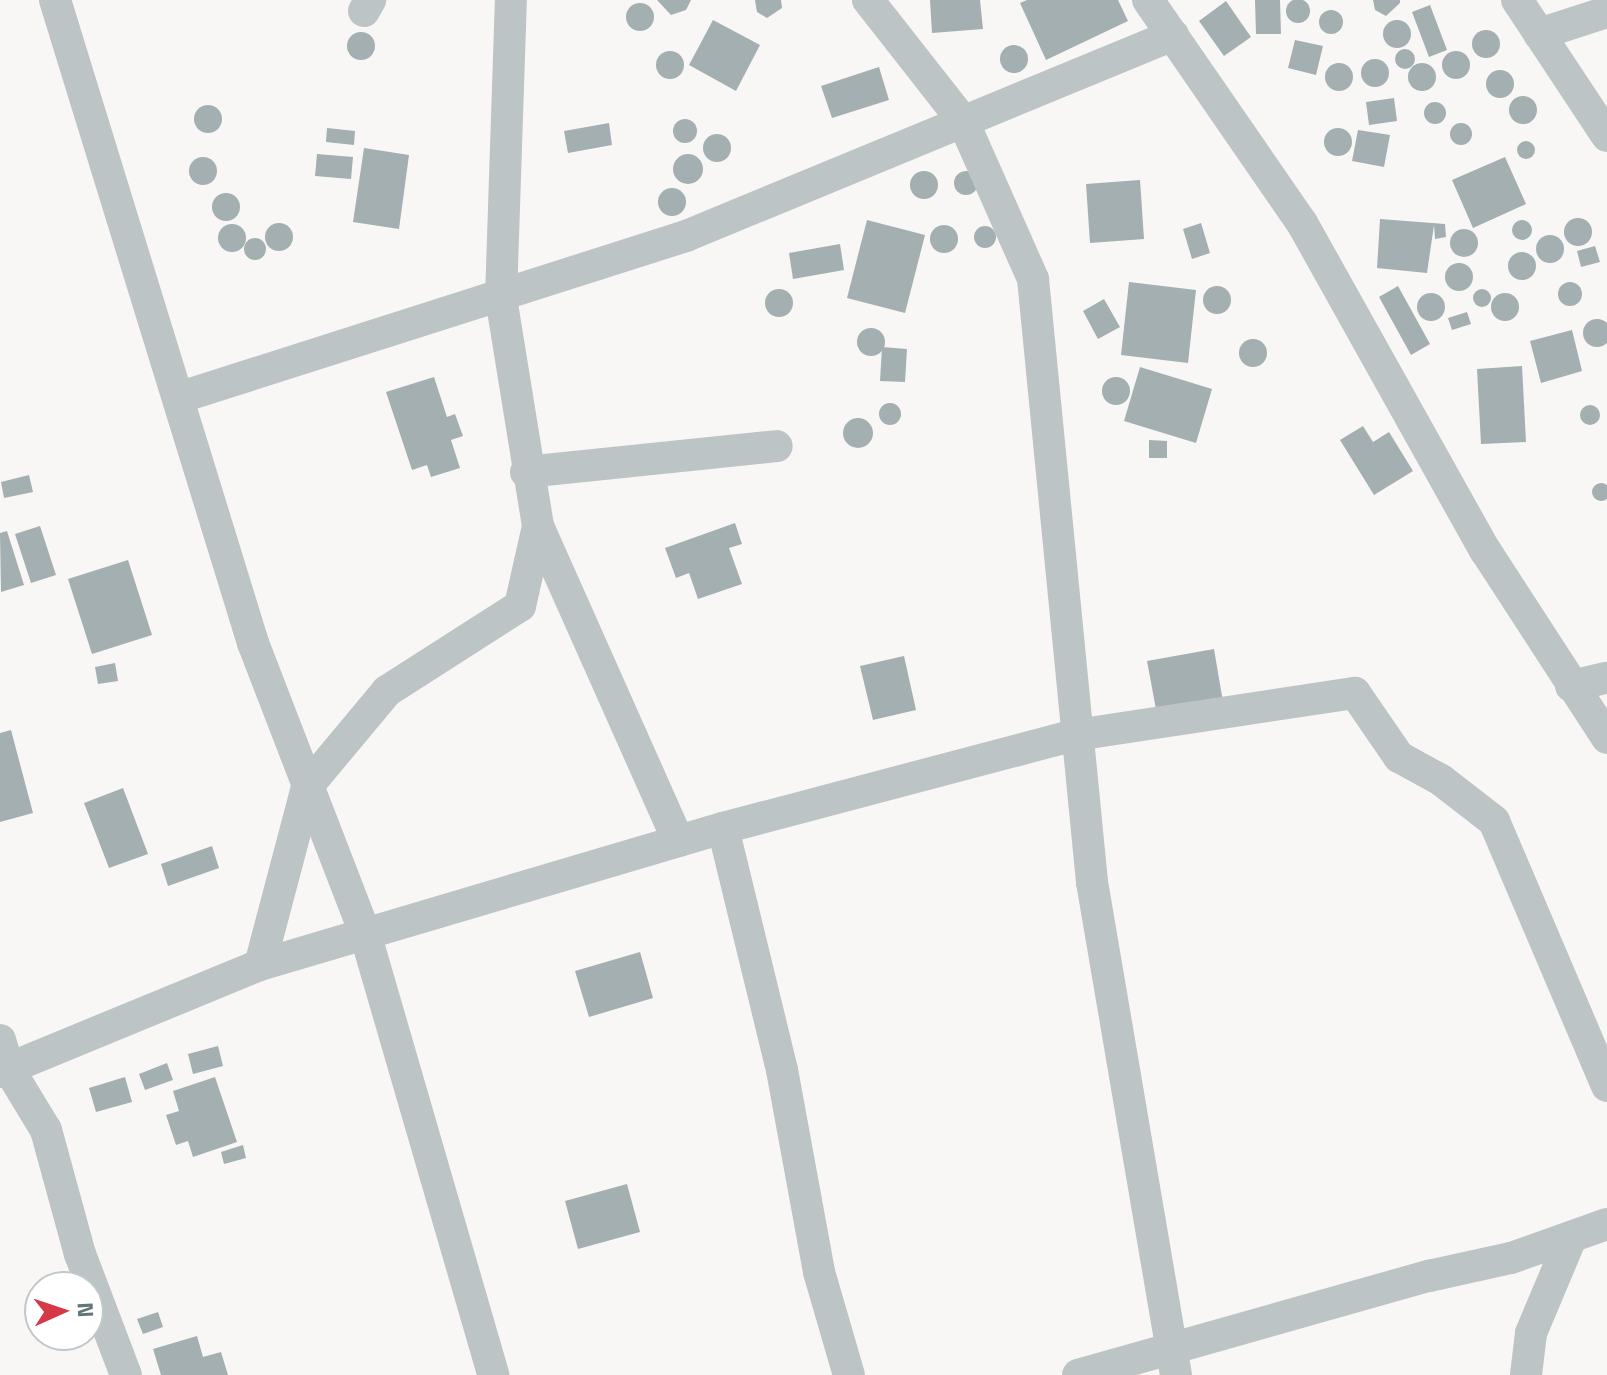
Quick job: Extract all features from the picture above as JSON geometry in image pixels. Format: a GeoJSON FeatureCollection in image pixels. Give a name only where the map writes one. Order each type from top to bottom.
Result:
{"type":"FeatureCollection","features":[{"type":"Feature","properties":{"kind":"street"},"geometry":{"type":"LineString","coordinates":[[55,0],[181,397],[253,643],[365,933],[493,1375]]}},
{"type":"Feature","properties":{"kind":"street"},"geometry":{"type":"LineString","coordinates":[[511,0],[501,298],[526,472],[538,526],[678,841]]}},
{"type":"Feature","properties":{"kind":"street"},"geometry":{"type":"LineString","coordinates":[[868,0],[963,121],[1033,279],[1092,882],[1174,1363]]}},
{"type":"Feature","properties":{"kind":"street"},"geometry":{"type":"LineString","coordinates":[[1148,0],[1302,223],[1485,550],[1607,738]]}},
{"type":"Feature","properties":{"kind":"street"},"geometry":{"type":"LineString","coordinates":[[1517,0],[1607,136]]}},
{"type":"Feature","properties":{"kind":"street"},"geometry":{"type":"LineString","coordinates":[[1539,34],[1607,12]]}},
{"type":"Feature","properties":{"kind":"street"},"geometry":{"type":"LineString","coordinates":[[181,397],[501,298],[686,236],[1173,35]]}},
{"type":"Feature","properties":{"kind":"street"},"geometry":{"type":"LineString","coordinates":[[526,472],[777,446]]}},
{"type":"Feature","properties":{"kind":"street"},"geometry":{"type":"LineString","coordinates":[[260,965],[307,787],[387,691],[520,606],[538,526]]}},
{"type":"Feature","properties":{"kind":"street"},"geometry":{"type":"LineString","coordinates":[[1571,686],[1607,678]]}},
{"type":"Feature","properties":{"kind":"street"},"geometry":{"type":"LineString","coordinates":[[126,1375],[80,1254],[46,1130],[3,1060],[260,965],[365,933],[723,828],[1076,735],[1355,693],[1399,757],[1441,780],[1494,821],[1607,1086]]}},
{"type":"Feature","properties":{"kind":"street"},"geometry":{"type":"LineString","coordinates":[[723,828],[786,1084],[819,1272],[849,1375]]}},
{"type":"Feature","properties":{"kind":"street"},"geometry":{"type":"LineString","coordinates":[[1078,1375],[1174,1363],[1570,1240],[1607,1224]]}},
{"type":"Feature","properties":{"kind":"street"},"geometry":{"type":"LineString","coordinates":[[1526,1375],[1531,1333],[1570,1240]]}},
{"type":"Feature","properties":{"kind":"building"},"geometry":{"type":"Polygon","coordinates":[[[1298,-1],[1307,2],[1310,11],[1307,20],[1298,23],[1289,20],[1286,11],[1289,2],[1298,-1]]]}},
{"type":"Feature","properties":{"kind":"building"},"geometry":{"type":"Polygon","coordinates":[[[657,0],[691,0],[686,10],[671,15],[657,0]]]}},
{"type":"Feature","properties":{"kind":"building"},"geometry":{"type":"Polygon","coordinates":[[[755,0],[781,0],[782,8],[767,18],[757,12],[755,0]]]}},
{"type":"Feature","properties":{"kind":"building"},"geometry":{"type":"Polygon","coordinates":[[[930,0],[980,0],[983,29],[932,33],[930,0]]]}},
{"type":"Feature","properties":{"kind":"building"},"geometry":{"type":"Polygon","coordinates":[[[1027,0],[1118,0],[1128,21],[1046,60],[1020,3],[1027,0]]]}},
{"type":"Feature","properties":{"kind":"building"},"geometry":{"type":"Polygon","coordinates":[[[1255,0],[1280,0],[1281,34],[1256,34],[1255,0]]]}},
{"type":"Feature","properties":{"kind":"building"},"geometry":{"type":"Polygon","coordinates":[[[1373,0],[1400,0],[1400,3],[1386,16],[1375,10],[1373,0]]]}},
{"type":"Feature","properties":{"kind":"building"},"geometry":{"type":"Polygon","coordinates":[[[1226,1],[1251,37],[1224,56],[1199,21],[1226,1]]]}},
{"type":"Feature","properties":{"kind":"building"},"geometry":{"type":"Polygon","coordinates":[[[640,3],[650,7],[654,17],[650,27],[640,31],[630,27],[626,17],[630,7],[640,3]]]}},
{"type":"Feature","properties":{"kind":"building"},"geometry":{"type":"Polygon","coordinates":[[[1430,5],[1447,50],[1429,57],[1412,12],[1430,5]]]}},
{"type":"Feature","properties":{"kind":"building"},"geometry":{"type":"Polygon","coordinates":[[[1331,10],[1340,13],[1343,22],[1340,31],[1331,34],[1322,31],[1319,22],[1322,13],[1331,10]]]}},
{"type":"Feature","properties":{"kind":"building"},"geometry":{"type":"Polygon","coordinates":[[[713,20],[760,45],[736,91],[689,65],[713,20]]]}},
{"type":"Feature","properties":{"kind":"building"},"geometry":{"type":"Polygon","coordinates":[[[1397,20],[1407,24],[1411,34],[1407,44],[1397,48],[1387,44],[1383,34],[1387,24],[1397,20]]]}},
{"type":"Feature","properties":{"kind":"building"},"geometry":{"type":"Polygon","coordinates":[[[1486,30],[1496,34],[1500,44],[1496,54],[1486,58],[1476,54],[1472,44],[1476,34],[1486,30]]]}},
{"type":"Feature","properties":{"kind":"building"},"geometry":{"type":"Polygon","coordinates":[[[361,32],[371,36],[375,46],[371,56],[361,60],[351,56],[347,46],[351,36],[361,32]]]}},
{"type":"Feature","properties":{"kind":"building"},"geometry":{"type":"Polygon","coordinates":[[[1295,40],[1323,46],[1316,75],[1288,68],[1295,40]]]}},
{"type":"Feature","properties":{"kind":"building"},"geometry":{"type":"Polygon","coordinates":[[[1014,45],[1024,49],[1028,59],[1024,69],[1014,73],[1004,69],[1000,59],[1004,49],[1014,45]]]}},
{"type":"Feature","properties":{"kind":"building"},"geometry":{"type":"Polygon","coordinates":[[[1405,49],[1412,52],[1415,59],[1412,66],[1405,69],[1398,66],[1395,59],[1398,52],[1405,49]]]}},
{"type":"Feature","properties":{"kind":"building"},"geometry":{"type":"Polygon","coordinates":[[[670,51],[680,55],[684,65],[680,75],[670,79],[660,75],[656,65],[660,55],[670,51]]]}},
{"type":"Feature","properties":{"kind":"building"},"geometry":{"type":"Polygon","coordinates":[[[1456,51],[1466,55],[1470,65],[1466,75],[1456,79],[1446,75],[1442,65],[1446,55],[1456,51]]]}},
{"type":"Feature","properties":{"kind":"building"},"geometry":{"type":"Polygon","coordinates":[[[1375,59],[1385,63],[1389,73],[1385,83],[1375,87],[1365,83],[1361,73],[1365,63],[1375,59]]]}},
{"type":"Feature","properties":{"kind":"building"},"geometry":{"type":"Polygon","coordinates":[[[1339,63],[1349,67],[1353,77],[1349,87],[1339,91],[1329,87],[1325,77],[1329,67],[1339,63]]]}},
{"type":"Feature","properties":{"kind":"building"},"geometry":{"type":"Polygon","coordinates":[[[1422,63],[1432,67],[1436,77],[1432,87],[1422,91],[1412,87],[1408,77],[1412,67],[1422,63]]]}},
{"type":"Feature","properties":{"kind":"building"},"geometry":{"type":"Polygon","coordinates":[[[879,67],[889,100],[832,118],[821,86],[879,67]]]}},
{"type":"Feature","properties":{"kind":"building"},"geometry":{"type":"Polygon","coordinates":[[[1500,70],[1510,74],[1514,84],[1510,94],[1500,98],[1490,94],[1486,84],[1490,74],[1500,70]]]}},
{"type":"Feature","properties":{"kind":"building"},"geometry":{"type":"Polygon","coordinates":[[[1523,96],[1533,100],[1537,110],[1533,120],[1523,124],[1513,120],[1509,110],[1513,100],[1523,96]]]}},
{"type":"Feature","properties":{"kind":"building"},"geometry":{"type":"Polygon","coordinates":[[[1394,98],[1397,121],[1369,125],[1366,102],[1394,98]]]}},
{"type":"Feature","properties":{"kind":"building"},"geometry":{"type":"Polygon","coordinates":[[[1435,102],[1443,105],[1446,113],[1443,121],[1435,124],[1427,121],[1424,113],[1427,105],[1435,102]]]}},
{"type":"Feature","properties":{"kind":"building"},"geometry":{"type":"Polygon","coordinates":[[[208,105],[218,109],[222,119],[218,129],[208,133],[198,129],[194,119],[198,109],[208,105]]]}},
{"type":"Feature","properties":{"kind":"building"},"geometry":{"type":"Polygon","coordinates":[[[685,119],[693,123],[697,131],[693,139],[685,143],[677,139],[673,131],[677,123],[685,119]]]}},
{"type":"Feature","properties":{"kind":"building"},"geometry":{"type":"Polygon","coordinates":[[[609,123],[612,145],[568,153],[564,131],[609,123]]]}},
{"type":"Feature","properties":{"kind":"building"},"geometry":{"type":"Polygon","coordinates":[[[1461,123],[1469,126],[1472,134],[1469,142],[1461,145],[1453,142],[1450,134],[1453,126],[1461,123]]]}},
{"type":"Feature","properties":{"kind":"building"},"geometry":{"type":"Polygon","coordinates":[[[327,128],[355,131],[354,145],[326,142],[327,128]]]}},
{"type":"Feature","properties":{"kind":"building"},"geometry":{"type":"Polygon","coordinates":[[[1338,128],[1348,132],[1352,142],[1348,152],[1338,156],[1328,152],[1324,142],[1328,132],[1338,128]]]}},
{"type":"Feature","properties":{"kind":"building"},"geometry":{"type":"Polygon","coordinates":[[[1358,130],[1390,135],[1384,167],[1352,161],[1358,130]]]}},
{"type":"Feature","properties":{"kind":"building"},"geometry":{"type":"Polygon","coordinates":[[[717,134],[727,138],[731,148],[727,158],[717,162],[707,158],[703,148],[707,138],[717,134]]]}},
{"type":"Feature","properties":{"kind":"building"},"geometry":{"type":"Polygon","coordinates":[[[1526,141],[1535,150],[1526,159],[1517,150],[1526,141]]]}},
{"type":"Feature","properties":{"kind":"building"},"geometry":{"type":"Polygon","coordinates":[[[364,148],[409,155],[399,229],[353,222],[364,148]]]}},
{"type":"Feature","properties":{"kind":"building"},"geometry":{"type":"Polygon","coordinates":[[[317,154],[353,157],[351,179],[315,176],[317,154]]]}},
{"type":"Feature","properties":{"kind":"building"},"geometry":{"type":"Polygon","coordinates":[[[688,154],[699,158],[703,169],[699,180],[688,184],[677,180],[673,169],[677,158],[688,154]]]}},
{"type":"Feature","properties":{"kind":"building"},"geometry":{"type":"Polygon","coordinates":[[[203,157],[213,161],[217,171],[213,181],[203,185],[193,181],[189,171],[193,161],[203,157]]]}},
{"type":"Feature","properties":{"kind":"building"},"geometry":{"type":"Polygon","coordinates":[[[1505,157],[1526,204],[1473,228],[1452,180],[1505,157]]]}},
{"type":"Feature","properties":{"kind":"building"},"geometry":{"type":"Polygon","coordinates":[[[924,171],[934,175],[938,185],[934,195],[924,199],[914,195],[910,185],[914,175],[924,171]]]}},
{"type":"Feature","properties":{"kind":"building"},"geometry":{"type":"Polygon","coordinates":[[[966,171],[977,178],[978,183],[971,194],[966,195],[955,188],[954,183],[961,172],[966,171]]]}},
{"type":"Feature","properties":{"kind":"building"},"geometry":{"type":"Polygon","coordinates":[[[1140,180],[1144,239],[1090,243],[1086,184],[1140,180]]]}},
{"type":"Feature","properties":{"kind":"building"},"geometry":{"type":"Polygon","coordinates":[[[672,188],[682,192],[686,202],[682,212],[672,216],[662,212],[658,202],[662,192],[672,188]]]}},
{"type":"Feature","properties":{"kind":"building"},"geometry":{"type":"Polygon","coordinates":[[[226,193],[236,197],[240,207],[236,217],[226,221],[216,217],[212,207],[216,197],[226,193]]]}},
{"type":"Feature","properties":{"kind":"building"},"geometry":{"type":"Polygon","coordinates":[[[1578,218],[1588,222],[1592,232],[1588,242],[1578,246],[1568,242],[1564,232],[1568,222],[1578,218]]]}},
{"type":"Feature","properties":{"kind":"building"},"geometry":{"type":"Polygon","coordinates":[[[1380,219],[1445,224],[1446,237],[1435,239],[1434,225],[1427,273],[1377,268],[1380,219]]]}},
{"type":"Feature","properties":{"kind":"building"},"geometry":{"type":"Polygon","coordinates":[[[867,220],[925,235],[905,313],[847,298],[867,220]]]}},
{"type":"Feature","properties":{"kind":"building"},"geometry":{"type":"Polygon","coordinates":[[[1522,220],[1529,223],[1532,230],[1529,237],[1522,240],[1515,237],[1512,230],[1515,223],[1522,220]]]}},
{"type":"Feature","properties":{"kind":"building"},"geometry":{"type":"Polygon","coordinates":[[[279,223],[289,227],[293,237],[289,247],[279,251],[269,247],[265,237],[269,227],[279,223]]]}},
{"type":"Feature","properties":{"kind":"building"},"geometry":{"type":"Polygon","coordinates":[[[1201,223],[1210,253],[1192,259],[1183,229],[1201,223]]]}},
{"type":"Feature","properties":{"kind":"building"},"geometry":{"type":"Polygon","coordinates":[[[232,224],[242,228],[246,238],[242,248],[232,252],[222,248],[218,238],[222,228],[232,224]]]}},
{"type":"Feature","properties":{"kind":"building"},"geometry":{"type":"Polygon","coordinates":[[[944,225],[954,229],[958,239],[954,249],[944,253],[934,249],[930,239],[934,229],[944,225]]]}},
{"type":"Feature","properties":{"kind":"building"},"geometry":{"type":"Polygon","coordinates":[[[981,226],[989,226],[996,237],[989,248],[981,248],[974,241],[974,233],[981,226]]]}},
{"type":"Feature","properties":{"kind":"building"},"geometry":{"type":"Polygon","coordinates":[[[1464,229],[1474,233],[1478,243],[1474,253],[1464,257],[1454,253],[1450,243],[1454,233],[1464,229]]]}},
{"type":"Feature","properties":{"kind":"building"},"geometry":{"type":"Polygon","coordinates":[[[1550,235],[1560,239],[1564,249],[1560,259],[1550,263],[1540,259],[1536,249],[1540,239],[1550,235]]]}},
{"type":"Feature","properties":{"kind":"building"},"geometry":{"type":"Polygon","coordinates":[[[255,238],[263,241],[266,249],[263,257],[255,260],[247,257],[244,249],[247,241],[255,238]]]}},
{"type":"Feature","properties":{"kind":"building"},"geometry":{"type":"Polygon","coordinates":[[[840,244],[844,270],[793,279],[789,253],[840,244]]]}},
{"type":"Feature","properties":{"kind":"building"},"geometry":{"type":"Polygon","coordinates":[[[1595,246],[1600,262],[1581,267],[1577,251],[1595,246]]]}},
{"type":"Feature","properties":{"kind":"building"},"geometry":{"type":"Polygon","coordinates":[[[1522,252],[1532,256],[1536,266],[1532,276],[1522,280],[1512,276],[1508,266],[1512,256],[1522,252]]]}},
{"type":"Feature","properties":{"kind":"building"},"geometry":{"type":"Polygon","coordinates":[[[1459,263],[1469,267],[1473,277],[1469,287],[1459,291],[1449,287],[1445,277],[1449,267],[1459,263]]]}},
{"type":"Feature","properties":{"kind":"building"},"geometry":{"type":"Polygon","coordinates":[[[1129,282],[1196,290],[1188,363],[1121,355],[1129,282]]]}},
{"type":"Feature","properties":{"kind":"building"},"geometry":{"type":"Polygon","coordinates":[[[1570,282],[1579,285],[1582,294],[1579,303],[1570,306],[1561,303],[1558,294],[1561,285],[1570,282]]]}},
{"type":"Feature","properties":{"kind":"building"},"geometry":{"type":"Polygon","coordinates":[[[1217,286],[1227,290],[1231,300],[1227,310],[1217,314],[1207,310],[1203,300],[1207,290],[1217,286]]]}},
{"type":"Feature","properties":{"kind":"building"},"geometry":{"type":"Polygon","coordinates":[[[1398,286],[1430,344],[1411,355],[1379,297],[1398,286]]]}},
{"type":"Feature","properties":{"kind":"building"},"geometry":{"type":"Polygon","coordinates":[[[779,289],[789,293],[793,303],[789,313],[779,317],[769,313],[765,303],[769,293],[779,289]]]}},
{"type":"Feature","properties":{"kind":"building"},"geometry":{"type":"Polygon","coordinates":[[[1482,289],[1491,298],[1482,307],[1473,298],[1482,289]]]}},
{"type":"Feature","properties":{"kind":"building"},"geometry":{"type":"Polygon","coordinates":[[[1431,293],[1441,297],[1445,307],[1441,317],[1431,321],[1421,317],[1417,307],[1421,297],[1431,293]]]}},
{"type":"Feature","properties":{"kind":"building"},"geometry":{"type":"Polygon","coordinates":[[[1505,293],[1515,297],[1519,307],[1515,317],[1505,321],[1495,317],[1491,307],[1495,297],[1505,293]]]}},
{"type":"Feature","properties":{"kind":"building"},"geometry":{"type":"Polygon","coordinates":[[[1104,299],[1120,327],[1098,339],[1083,311],[1104,299]]]}},
{"type":"Feature","properties":{"kind":"building"},"geometry":{"type":"Polygon","coordinates":[[[1467,312],[1471,324],[1452,330],[1448,318],[1467,312]]]}},
{"type":"Feature","properties":{"kind":"building"},"geometry":{"type":"Polygon","coordinates":[[[1597,319],[1607,323],[1611,333],[1607,343],[1597,347],[1587,343],[1583,333],[1587,323],[1597,319]]]}},
{"type":"Feature","properties":{"kind":"building"},"geometry":{"type":"Polygon","coordinates":[[[871,328],[881,332],[885,342],[881,352],[871,356],[861,352],[857,342],[861,332],[871,328]]]}},
{"type":"Feature","properties":{"kind":"building"},"geometry":{"type":"Polygon","coordinates":[[[1572,330],[1582,371],[1541,383],[1530,341],[1572,330]]]}},
{"type":"Feature","properties":{"kind":"building"},"geometry":{"type":"Polygon","coordinates":[[[1253,339],[1263,343],[1267,353],[1263,363],[1253,367],[1243,363],[1239,353],[1243,343],[1253,339]]]}},
{"type":"Feature","properties":{"kind":"building"},"geometry":{"type":"Polygon","coordinates":[[[882,347],[907,349],[905,382],[880,381],[882,347]]]}},
{"type":"Feature","properties":{"kind":"building"},"geometry":{"type":"Polygon","coordinates":[[[1522,366],[1526,442],[1481,444],[1477,369],[1522,366]]]}},
{"type":"Feature","properties":{"kind":"building"},"geometry":{"type":"Polygon","coordinates":[[[1140,367],[1212,389],[1196,443],[1124,421],[1140,367]]]}},
{"type":"Feature","properties":{"kind":"building"},"geometry":{"type":"Polygon","coordinates":[[[434,377],[447,417],[455,414],[463,436],[451,440],[460,468],[431,477],[427,465],[412,470],[386,392],[434,377]]]}},
{"type":"Feature","properties":{"kind":"building"},"geometry":{"type":"Polygon","coordinates":[[[1116,377],[1126,381],[1130,391],[1126,401],[1116,405],[1106,401],[1102,391],[1106,381],[1116,377]]]}},
{"type":"Feature","properties":{"kind":"building"},"geometry":{"type":"Polygon","coordinates":[[[890,403],[898,406],[901,414],[898,422],[890,425],[882,422],[879,414],[882,406],[890,403]]]}},
{"type":"Feature","properties":{"kind":"building"},"geometry":{"type":"Polygon","coordinates":[[[1586,405],[1594,405],[1600,415],[1594,425],[1586,425],[1580,419],[1580,411],[1586,405]]]}},
{"type":"Feature","properties":{"kind":"building"},"geometry":{"type":"Polygon","coordinates":[[[858,418],[869,422],[873,433],[869,444],[858,448],[847,444],[843,433],[847,422],[858,418]]]}},
{"type":"Feature","properties":{"kind":"building"},"geometry":{"type":"Polygon","coordinates":[[[1363,426],[1373,442],[1389,432],[1413,471],[1374,495],[1340,440],[1363,426]]]}},
{"type":"Feature","properties":{"kind":"building"},"geometry":{"type":"Polygon","coordinates":[[[1149,440],[1167,441],[1167,458],[1149,458],[1149,440]]]}},
{"type":"Feature","properties":{"kind":"building"},"geometry":{"type":"Polygon","coordinates":[[[29,475],[33,492],[4,498],[1,482],[29,475]]]}},
{"type":"Feature","properties":{"kind":"building"},"geometry":{"type":"Polygon","coordinates":[[[1601,483],[1610,492],[1601,501],[1592,492],[1601,483]]]}},
{"type":"Feature","properties":{"kind":"building"},"geometry":{"type":"Polygon","coordinates":[[[735,523],[742,544],[729,548],[742,584],[698,599],[689,573],[676,578],[665,548],[735,523]]]}},
{"type":"Feature","properties":{"kind":"building"},"geometry":{"type":"Polygon","coordinates":[[[40,526],[56,575],[31,583],[15,534],[40,526]]]}},
{"type":"Feature","properties":{"kind":"building"},"geometry":{"type":"Polygon","coordinates":[[[7,531],[24,585],[1,592],[0,533],[7,531]]]}},
{"type":"Feature","properties":{"kind":"building"},"geometry":{"type":"Polygon","coordinates":[[[128,560],[152,635],[92,654],[68,579],[128,560]]]}},
{"type":"Feature","properties":{"kind":"building"},"geometry":{"type":"Polygon","coordinates":[[[1214,649],[1224,708],[1158,720],[1147,661],[1214,649]]]}},
{"type":"Feature","properties":{"kind":"building"},"geometry":{"type":"Polygon","coordinates":[[[904,656],[916,710],[873,720],[860,666],[904,656]]]}},
{"type":"Feature","properties":{"kind":"building"},"geometry":{"type":"Polygon","coordinates":[[[115,663],[118,681],[98,684],[95,667],[115,663]]]}},
{"type":"Feature","properties":{"kind":"building"},"geometry":{"type":"Polygon","coordinates":[[[11,730],[33,813],[0,822],[0,733],[11,730]]]}},
{"type":"Feature","properties":{"kind":"building"},"geometry":{"type":"Polygon","coordinates":[[[123,788],[148,854],[109,868],[84,803],[123,788]]]}},
{"type":"Feature","properties":{"kind":"building"},"geometry":{"type":"Polygon","coordinates":[[[212,846],[219,868],[168,886],[161,864],[212,846]]]}},
{"type":"Feature","properties":{"kind":"building"},"geometry":{"type":"Polygon","coordinates":[[[640,952],[653,998],[589,1017],[575,971],[640,952]]]}},
{"type":"Feature","properties":{"kind":"building"},"geometry":{"type":"Polygon","coordinates":[[[218,1046],[223,1066],[193,1074],[188,1054],[218,1046]]]}},
{"type":"Feature","properties":{"kind":"building"},"geometry":{"type":"Polygon","coordinates":[[[167,1063],[173,1080],[145,1090],[139,1074],[167,1063]]]}},
{"type":"Feature","properties":{"kind":"building"},"geometry":{"type":"Polygon","coordinates":[[[125,1077],[132,1102],[96,1112],[89,1088],[125,1077]]]}},
{"type":"Feature","properties":{"kind":"building"},"geometry":{"type":"Polygon","coordinates":[[[215,1077],[237,1142],[193,1157],[188,1141],[176,1145],[166,1115],[179,1111],[173,1091],[215,1077]]]}},
{"type":"Feature","properties":{"kind":"building"},"geometry":{"type":"Polygon","coordinates":[[[243,1145],[246,1158],[224,1164],[221,1152],[243,1145]]]}},
{"type":"Feature","properties":{"kind":"building"},"geometry":{"type":"Polygon","coordinates":[[[627,1184],[640,1232],[578,1249],[565,1201],[627,1184]]]}},
{"type":"Feature","properties":{"kind":"building"},"geometry":{"type":"Polygon","coordinates":[[[158,1312],[163,1327],[143,1334],[137,1319],[158,1312]]]}},
{"type":"Feature","properties":{"kind":"building"},"geometry":{"type":"Polygon","coordinates":[[[197,1336],[203,1357],[221,1352],[228,1375],[161,1375],[153,1349],[197,1336]]]}}]}
